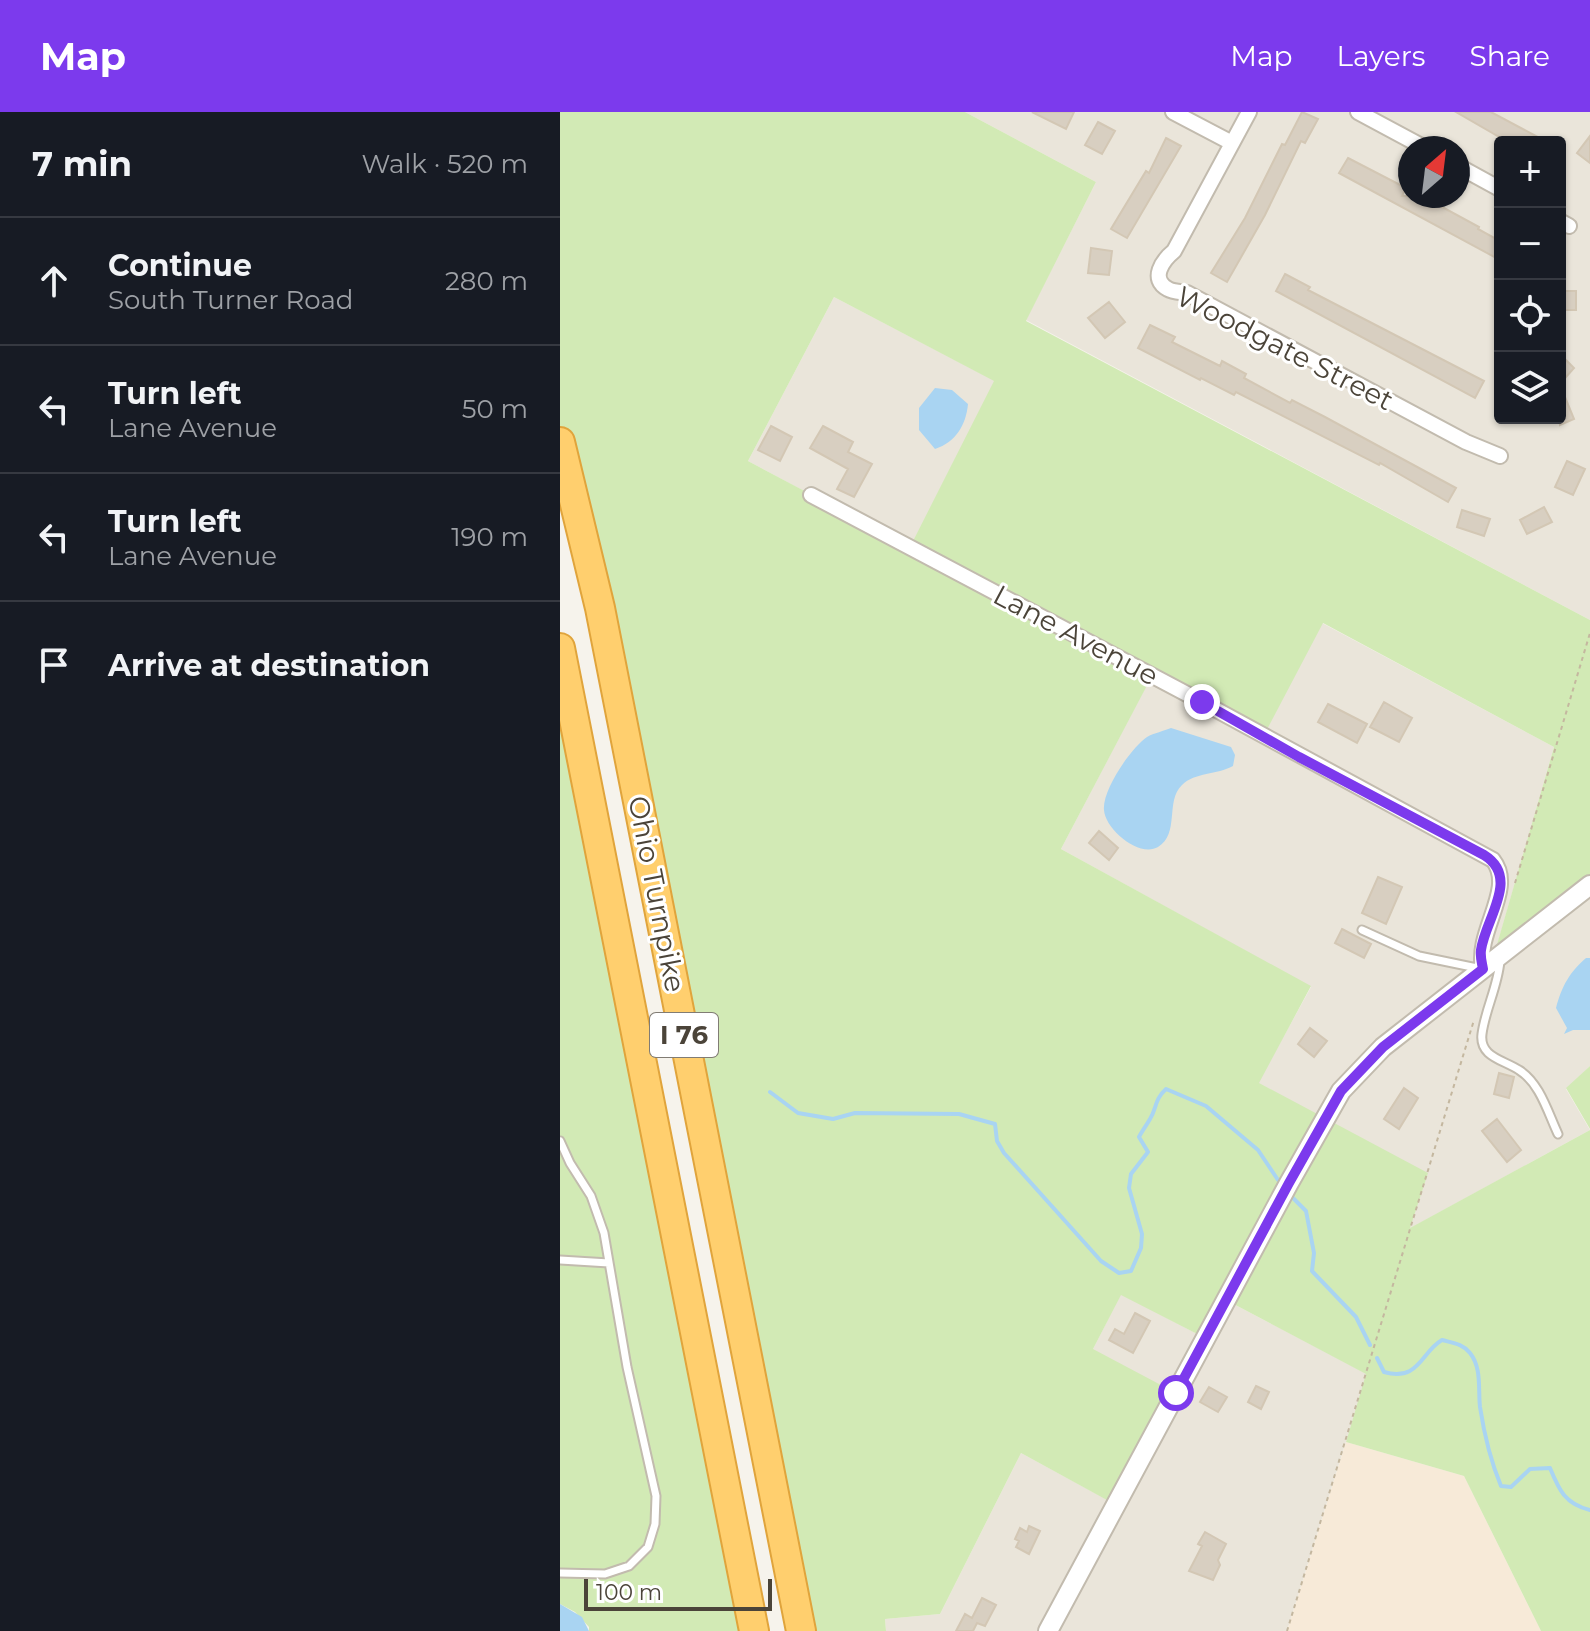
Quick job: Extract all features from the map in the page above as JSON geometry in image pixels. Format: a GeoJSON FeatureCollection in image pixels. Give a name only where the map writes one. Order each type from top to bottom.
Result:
{"type":"FeatureCollection","features":[{"type":"Feature","properties":{"kind":"highway","name":"Ohio Turnpike"},"geometry":{"type":"LineString","coordinates":[[560,442],[603,624],[801,1631]]}},
{"type":"Feature","properties":{"kind":"highway","name":"Ohio Turnpike"},"geometry":{"type":"LineString","coordinates":[[560,648],[754,1631]]}},
{"type":"Feature","properties":{"kind":"street"},"geometry":{"type":"LineString","coordinates":[[1173,112],[1232,143]]}},
{"type":"Feature","properties":{"kind":"street","name":"Woodgate Street"},"geometry":{"type":"LineString","coordinates":[[1249,112],[1174,251],[1160,265],[1161,282],[1168,289],[1187,293],[1466,442],[1500,456]]}},
{"type":"Feature","properties":{"kind":"street"},"geometry":{"type":"LineString","coordinates":[[1358,112],[1403,136]]}},
{"type":"Feature","properties":{"kind":"street"},"geometry":{"type":"LineString","coordinates":[[1470,173],[1494,186]]}},
{"type":"Feature","properties":{"kind":"street","name":"Lane Avenue"},"geometry":{"type":"LineString","coordinates":[[811,495],[1493,860],[1501,873],[1501,880],[1482,941],[1480,954],[1483,969]]}},
{"type":"Feature","properties":{"kind":"street"},"geometry":{"type":"LineString","coordinates":[[1048,1631],[1328,1112],[1357,1072],[1383,1047],[1590,885]]}},
{"type":"Feature","properties":{"kind":"lane"},"geometry":{"type":"LineString","coordinates":[[1362,930],[1419,956],[1483,969]]}},
{"type":"Feature","properties":{"kind":"lane"},"geometry":{"type":"LineString","coordinates":[[1501,955],[1499,976],[1482,1035],[1483,1046],[1489,1054],[1529,1079],[1558,1134]]}},
{"type":"Feature","properties":{"kind":"lane"},"geometry":{"type":"LineString","coordinates":[[560,1141],[591,1196],[604,1233],[627,1367],[656,1496],[655,1524],[648,1547],[629,1566],[605,1574],[560,1573]]}},
{"type":"Feature","properties":{"kind":"lane"},"geometry":{"type":"LineString","coordinates":[[560,1260],[609,1263]]}},
{"type":"Feature","properties":{"kind":"path"},"geometry":{"type":"LineString","coordinates":[[1512,890],[1590,633]]}},
{"type":"Feature","properties":{"kind":"path"},"geometry":{"type":"LineString","coordinates":[[1287,1631],[1476,1012]]}},
{"type":"Feature","properties":{"kind":"shaded area"},"geometry":{"type":"Polygon","coordinates":[[[965,112],[1590,112],[1590,620],[1026,320],[1096,182],[965,112]]]}},
{"type":"Feature","properties":{"kind":"shaded area"},"geometry":{"type":"Polygon","coordinates":[[[834,297],[995,381],[910,548],[748,461],[834,297]]]}},
{"type":"Feature","properties":{"kind":"shaded area"},"geometry":{"type":"Polygon","coordinates":[[[1322,623],[1554,747],[1496,949],[1590,885],[1590,1066],[1566,1089],[1590,1130],[1409,1229],[1324,1119],[1258,1083],[1311,987],[1061,849],[1152,675],[1263,736],[1322,623]]]}},
{"type":"Feature","properties":{"kind":"shaded area"},"geometry":{"type":"Polygon","coordinates":[[[1121,1294],[1205,1338],[1226,1300],[1367,1374],[1287,1631],[886,1631],[885,1619],[940,1614],[1021,1453],[1115,1504],[1093,1349],[1121,1294]]]}},
{"type":"Feature","properties":{"kind":"shaded area"},"geometry":{"type":"Polygon","coordinates":[[[1346,1442],[1464,1476],[1541,1631],[1287,1631],[1346,1442]]]}},
{"type":"Feature","properties":{"kind":"green space"},"geometry":{"type":"Polygon","coordinates":[[[560,112],[965,112],[1096,182],[1026,321],[1590,620],[1590,885],[1496,948],[1554,747],[1323,623],[1263,737],[1152,676],[1061,849],[1311,986],[1259,1083],[1428,1173],[1410,1228],[1590,1130],[1590,1631],[1541,1631],[1464,1476],[1346,1442],[1366,1374],[1226,1300],[1205,1338],[1121,1295],[1093,1349],[1176,1393],[1116,1505],[1021,1453],[940,1614],[885,1619],[886,1631],[801,1631],[560,442],[560,112]],[[834,297],[748,461],[910,547],[994,381],[834,297]]]}},
{"type":"Feature","properties":{"kind":"green space"},"geometry":{"type":"Polygon","coordinates":[[[560,648],[754,1631],[589,1631],[575,1612],[560,1604],[560,648]]]}},
{"type":"Feature","properties":{"kind":"green space"},"geometry":{"type":"Polygon","coordinates":[[[1590,1066],[1590,1129],[1566,1088],[1590,1066]]]}},
{"type":"Feature","properties":{"kind":"water"},"geometry":{"type":"Polygon","coordinates":[[[935,388],[952,390],[968,404],[959,432],[935,449],[919,430],[919,408],[935,388]]]}},
{"type":"Feature","properties":{"kind":"water"},"geometry":{"type":"Polygon","coordinates":[[[1171,728],[1231,747],[1235,755],[1233,766],[1193,778],[1182,785],[1174,800],[1171,826],[1165,841],[1158,847],[1142,849],[1124,840],[1110,825],[1104,810],[1105,802],[1113,781],[1133,750],[1147,737],[1171,728]]]}},
{"type":"Feature","properties":{"kind":"water"},"geometry":{"type":"Polygon","coordinates":[[[1586,958],[1590,958],[1590,1030],[1573,1030],[1564,1034],[1567,1028],[1556,1008],[1567,980],[1586,958]]]}},
{"type":"Feature","properties":{"kind":"water"},"geometry":{"type":"Polygon","coordinates":[[[560,1604],[582,1617],[589,1631],[560,1631],[560,1604]]]}},
{"type":"Feature","properties":{"kind":"building"},"geometry":{"type":"Polygon","coordinates":[[[1032,112],[1074,112],[1066,129],[1032,112]]]}},
{"type":"Feature","properties":{"kind":"building"},"geometry":{"type":"Polygon","coordinates":[[[1302,112],[1318,119],[1305,143],[1301,141],[1265,215],[1227,282],[1211,273],[1245,218],[1282,144],[1285,145],[1302,112]]]}},
{"type":"Feature","properties":{"kind":"building"},"geometry":{"type":"Polygon","coordinates":[[[1456,112],[1491,112],[1536,136],[1498,136],[1456,112]]]}},
{"type":"Feature","properties":{"kind":"building"},"geometry":{"type":"Polygon","coordinates":[[[1098,122],[1115,131],[1102,154],[1085,145],[1098,122]]]}},
{"type":"Feature","properties":{"kind":"building"},"geometry":{"type":"Polygon","coordinates":[[[1590,136],[1590,163],[1577,153],[1590,136]]]}},
{"type":"Feature","properties":{"kind":"building"},"geometry":{"type":"Polygon","coordinates":[[[1166,138],[1181,146],[1127,238],[1111,229],[1146,171],[1149,173],[1166,138]]]}},
{"type":"Feature","properties":{"kind":"building"},"geometry":{"type":"Polygon","coordinates":[[[1348,158],[1398,184],[1398,205],[1339,173],[1348,158]]]}},
{"type":"Feature","properties":{"kind":"building"},"geometry":{"type":"Polygon","coordinates":[[[1404,208],[1444,208],[1494,238],[1494,257],[1404,208]]]}},
{"type":"Feature","properties":{"kind":"building"},"geometry":{"type":"Polygon","coordinates":[[[1091,248],[1112,251],[1109,275],[1088,273],[1091,248]]]}},
{"type":"Feature","properties":{"kind":"building"},"geometry":{"type":"Polygon","coordinates":[[[1285,274],[1310,287],[1308,290],[1484,381],[1475,398],[1276,291],[1285,274]]]}},
{"type":"Feature","properties":{"kind":"building"},"geometry":{"type":"Polygon","coordinates":[[[1566,291],[1576,291],[1576,310],[1566,310],[1566,291]]]}},
{"type":"Feature","properties":{"kind":"building"},"geometry":{"type":"Polygon","coordinates":[[[1109,302],[1125,322],[1105,338],[1088,318],[1109,302]]]}},
{"type":"Feature","properties":{"kind":"building"},"geometry":{"type":"Polygon","coordinates":[[[1150,325],[1175,337],[1172,342],[1220,366],[1222,361],[1246,374],[1244,378],[1290,403],[1292,400],[1456,488],[1448,502],[1380,463],[1138,348],[1150,325]]]}},
{"type":"Feature","properties":{"kind":"building"},"geometry":{"type":"Polygon","coordinates":[[[1566,360],[1574,368],[1566,377],[1566,360]]]}},
{"type":"Feature","properties":{"kind":"building"},"geometry":{"type":"Polygon","coordinates":[[[1566,400],[1574,419],[1566,422],[1566,400]]]}},
{"type":"Feature","properties":{"kind":"building"},"geometry":{"type":"Polygon","coordinates":[[[771,426],[792,437],[780,461],[758,450],[771,426]]]}},
{"type":"Feature","properties":{"kind":"building"},"geometry":{"type":"Polygon","coordinates":[[[823,426],[853,442],[848,452],[872,464],[854,497],[837,489],[848,469],[810,448],[823,426]]]}},
{"type":"Feature","properties":{"kind":"building"},"geometry":{"type":"Polygon","coordinates":[[[1567,461],[1585,469],[1573,495],[1555,487],[1567,461]]]}},
{"type":"Feature","properties":{"kind":"building"},"geometry":{"type":"Polygon","coordinates":[[[1544,507],[1552,522],[1527,534],[1520,520],[1544,507]]]}},
{"type":"Feature","properties":{"kind":"building"},"geometry":{"type":"Polygon","coordinates":[[[1462,510],[1490,519],[1484,536],[1457,527],[1462,510]]]}},
{"type":"Feature","properties":{"kind":"building"},"geometry":{"type":"Polygon","coordinates":[[[1384,702],[1412,718],[1399,742],[1370,727],[1384,702]]]}},
{"type":"Feature","properties":{"kind":"building"},"geometry":{"type":"Polygon","coordinates":[[[1328,704],[1367,724],[1357,743],[1318,722],[1328,704]]]}},
{"type":"Feature","properties":{"kind":"building"},"geometry":{"type":"Polygon","coordinates":[[[1099,831],[1118,848],[1109,860],[1089,843],[1099,831]]]}},
{"type":"Feature","properties":{"kind":"building"},"geometry":{"type":"Polygon","coordinates":[[[1378,877],[1402,887],[1386,924],[1362,913],[1378,877]]]}},
{"type":"Feature","properties":{"kind":"building"},"geometry":{"type":"Polygon","coordinates":[[[1342,929],[1371,944],[1364,958],[1335,943],[1342,929]]]}},
{"type":"Feature","properties":{"kind":"building"},"geometry":{"type":"Polygon","coordinates":[[[1310,1028],[1327,1041],[1314,1057],[1298,1044],[1310,1028]]]}},
{"type":"Feature","properties":{"kind":"building"},"geometry":{"type":"Polygon","coordinates":[[[1499,1073],[1514,1077],[1509,1098],[1494,1094],[1499,1073]]]}},
{"type":"Feature","properties":{"kind":"building"},"geometry":{"type":"Polygon","coordinates":[[[1404,1088],[1418,1098],[1399,1129],[1384,1119],[1404,1088]]]}},
{"type":"Feature","properties":{"kind":"building"},"geometry":{"type":"Polygon","coordinates":[[[1497,1119],[1521,1150],[1507,1162],[1482,1131],[1497,1119]]]}},
{"type":"Feature","properties":{"kind":"building"},"geometry":{"type":"Polygon","coordinates":[[[1135,1313],[1150,1321],[1133,1353],[1109,1340],[1115,1329],[1124,1334],[1135,1313]]]}},
{"type":"Feature","properties":{"kind":"building"},"geometry":{"type":"Polygon","coordinates":[[[1256,1386],[1269,1392],[1261,1409],[1248,1402],[1256,1386]]]}},
{"type":"Feature","properties":{"kind":"building"},"geometry":{"type":"Polygon","coordinates":[[[1209,1387],[1227,1397],[1218,1412],[1200,1402],[1209,1387]]]}},
{"type":"Feature","properties":{"kind":"building"},"geometry":{"type":"Polygon","coordinates":[[[1029,1526],[1040,1531],[1029,1554],[1016,1547],[1019,1541],[1015,1539],[1020,1528],[1027,1532],[1029,1526]]]}},
{"type":"Feature","properties":{"kind":"building"},"geometry":{"type":"Polygon","coordinates":[[[1205,1532],[1226,1544],[1213,1580],[1189,1571],[1202,1546],[1198,1544],[1205,1532]]]}},
{"type":"Feature","properties":{"kind":"building"},"geometry":{"type":"Polygon","coordinates":[[[982,1598],[996,1605],[985,1626],[977,1623],[973,1631],[956,1631],[965,1614],[972,1618],[982,1598]]]}},
{"type":"Feature","properties":{"kind":"waterway"},"geometry":{"type":"LineString","coordinates":[[770,1092],[798,1113],[833,1119],[855,1113],[959,1114],[995,1124],[997,1141],[1004,1153],[1101,1261],[1119,1273],[1131,1271],[1141,1248],[1142,1234],[1129,1188],[1131,1174],[1148,1152],[1139,1137],[1166,1089],[1206,1106],[1258,1150],[1278,1180]]}},
{"type":"Feature","properties":{"kind":"waterway"},"geometry":{"type":"LineString","coordinates":[[1292,1197],[1306,1211],[1314,1253],[1312,1271],[1356,1317],[1370,1345]]}},
{"type":"Feature","properties":{"kind":"waterway"},"geometry":{"type":"LineString","coordinates":[[1377,1358],[1384,1372],[1405,1373],[1442,1340],[1464,1348],[1476,1365],[1484,1427],[1501,1486],[1511,1487],[1530,1469],[1550,1468],[1564,1495],[1574,1504],[1590,1510]]}},
{"type":"Feature","properties":{"kind":"route"},"geometry":{"type":"LineString","coordinates":[[1176,1393],[1341,1091],[1383,1047],[1483,969],[1480,954],[1482,941],[1501,880],[1501,873],[1493,860],[1202,702]]}}]}
